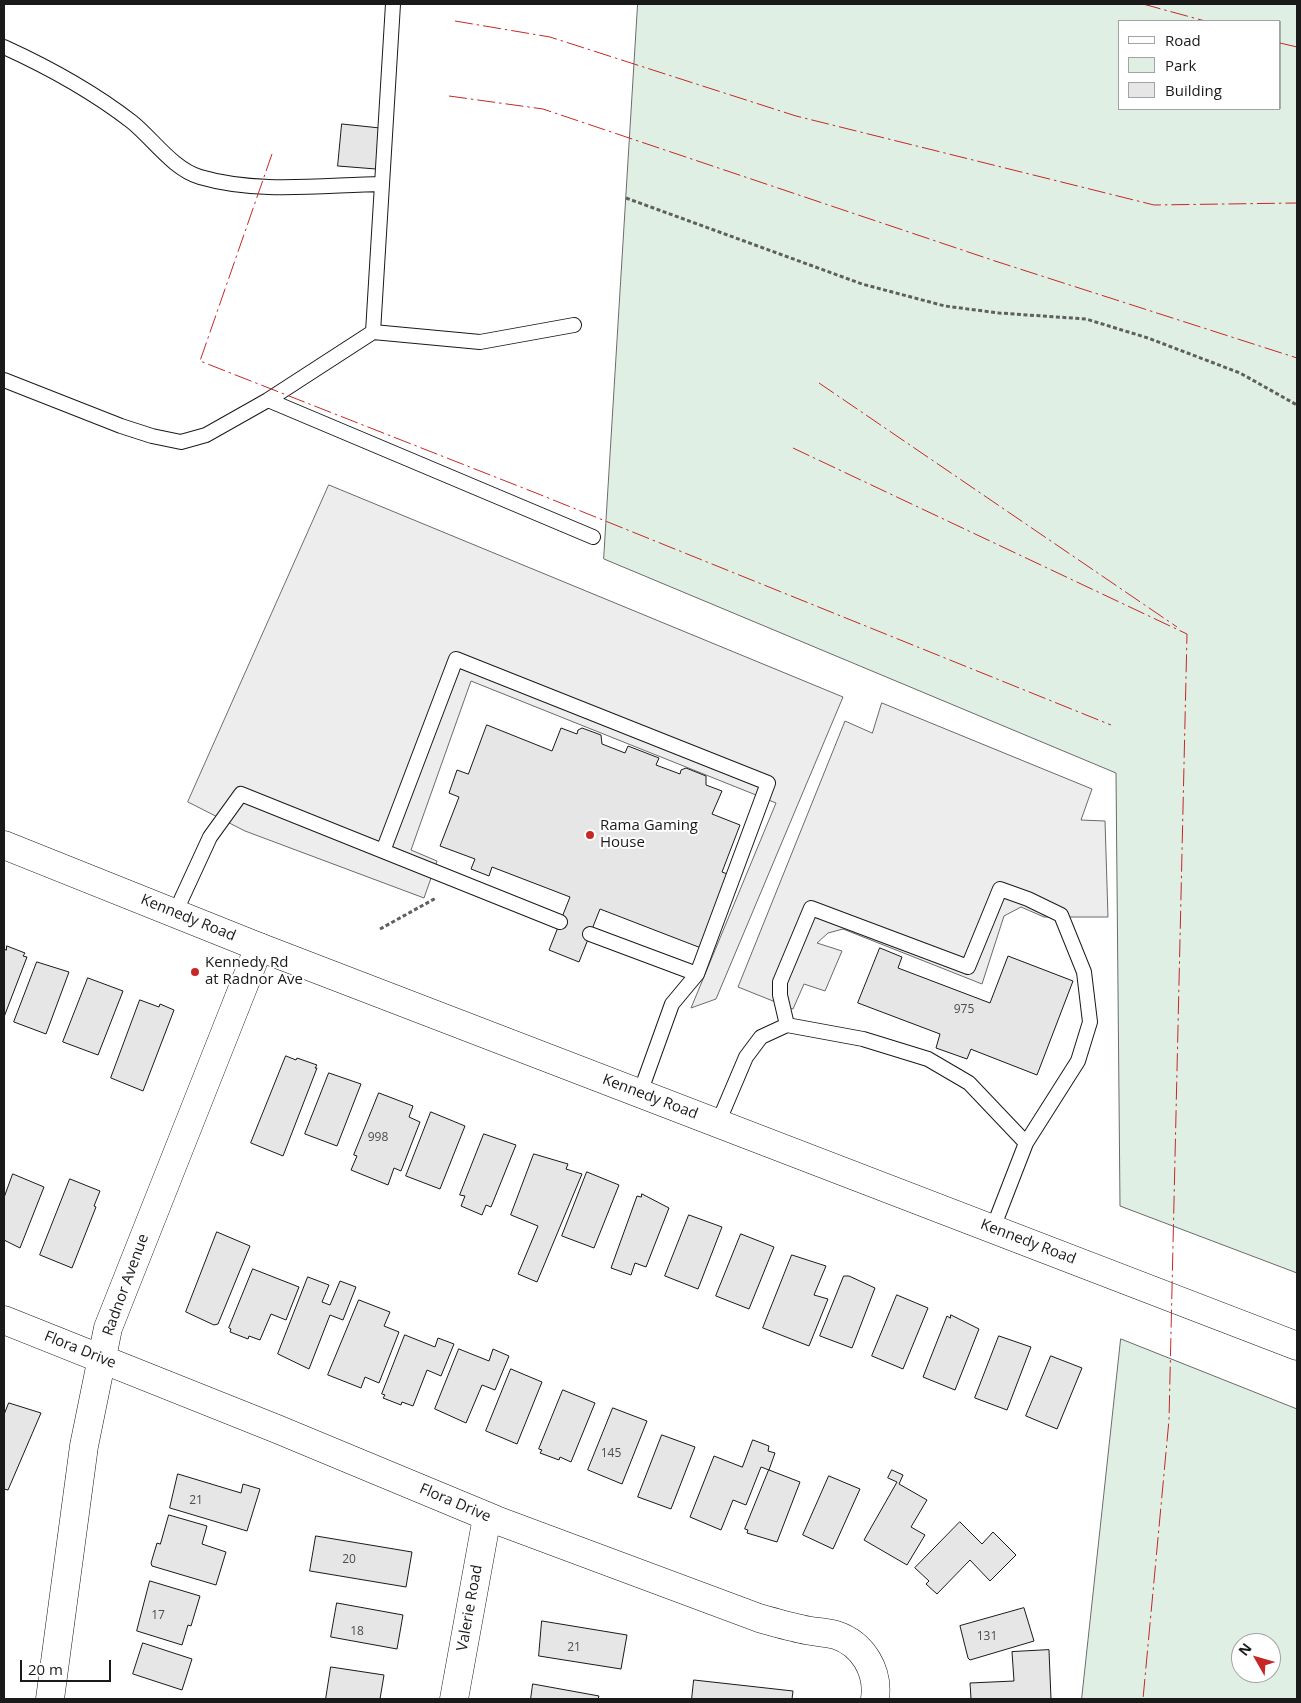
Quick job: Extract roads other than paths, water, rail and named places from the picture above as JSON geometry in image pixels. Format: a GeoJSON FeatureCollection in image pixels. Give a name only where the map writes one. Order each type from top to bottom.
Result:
{"type":"FeatureCollection","features":[{"type":"Feature","properties":{"kind":"street","name":"Kennedy Road"},"geometry":{"type":"LineString","coordinates":[[4,845],[259,947],[1297,1346]]}},
{"type":"Feature","properties":{"kind":"street","name":"Radnor Avenue"},"geometry":{"type":"LineString","coordinates":[[50,1699],[84,1446],[108,1328],[118,1298],[259,947]]}},
{"type":"Feature","properties":{"kind":"street","name":"Flora Drive"},"geometry":{"type":"LineString","coordinates":[[4,1320],[277,1429],[486,1517],[759,1618],[796,1628],[835,1635],[848,1640],[860,1649],[869,1661],[876,1688],[875,1699]]}},
{"type":"Feature","properties":{"kind":"street","name":"Valerie Road"},"geometry":{"type":"LineString","coordinates":[[454,1699],[486,1517]]}},
{"type":"Feature","properties":{"kind":"lane"},"geometry":{"type":"LineString","coordinates":[[372,332],[393,4]]}},
{"type":"Feature","properties":{"kind":"lane"},"geometry":{"type":"LineString","coordinates":[[4,47],[54,70],[89,91],[133,123],[178,164],[199,177],[249,187],[382,184]]}},
{"type":"Feature","properties":{"kind":"lane"},"geometry":{"type":"LineString","coordinates":[[4,380],[121,426],[152,436],[181,442],[206,436],[268,400],[372,332],[480,342],[574,325]]}},
{"type":"Feature","properties":{"kind":"lane"},"geometry":{"type":"LineString","coordinates":[[268,400],[593,536]]}},
{"type":"Feature","properties":{"kind":"lane"},"geometry":{"type":"LineString","coordinates":[[383,851],[456,659],[768,783],[697,974],[672,1004],[640,1093]]}},
{"type":"Feature","properties":{"kind":"lane"},"geometry":{"type":"LineString","coordinates":[[175,913],[210,837],[241,794],[560,922]]}},
{"type":"Feature","properties":{"kind":"lane"},"geometry":{"type":"LineString","coordinates":[[788,1025],[780,996],[780,982],[811,908],[968,967],[1000,889],[1028,899],[1060,915],[1084,972],[1090,1022],[1078,1061],[1026,1143],[993,1228]]}},
{"type":"Feature","properties":{"kind":"lane"},"geometry":{"type":"LineString","coordinates":[[590,934],[697,974]]}},
{"type":"Feature","properties":{"kind":"lane"},"geometry":{"type":"LineString","coordinates":[[718,1123],[746,1057],[761,1037],[788,1025],[863,1039],[928,1059],[969,1083],[1026,1143]]}},
{"type":"Feature","properties":{"kind":"place","name":"Rama Gaming House"},"geometry":{"type":"Point","coordinates":[590,835]}},
{"type":"Feature","properties":{"kind":"place","name":"Kennedy Rd at Radnor Ave"},"geometry":{"type":"Point","coordinates":[195,972]}}]}
